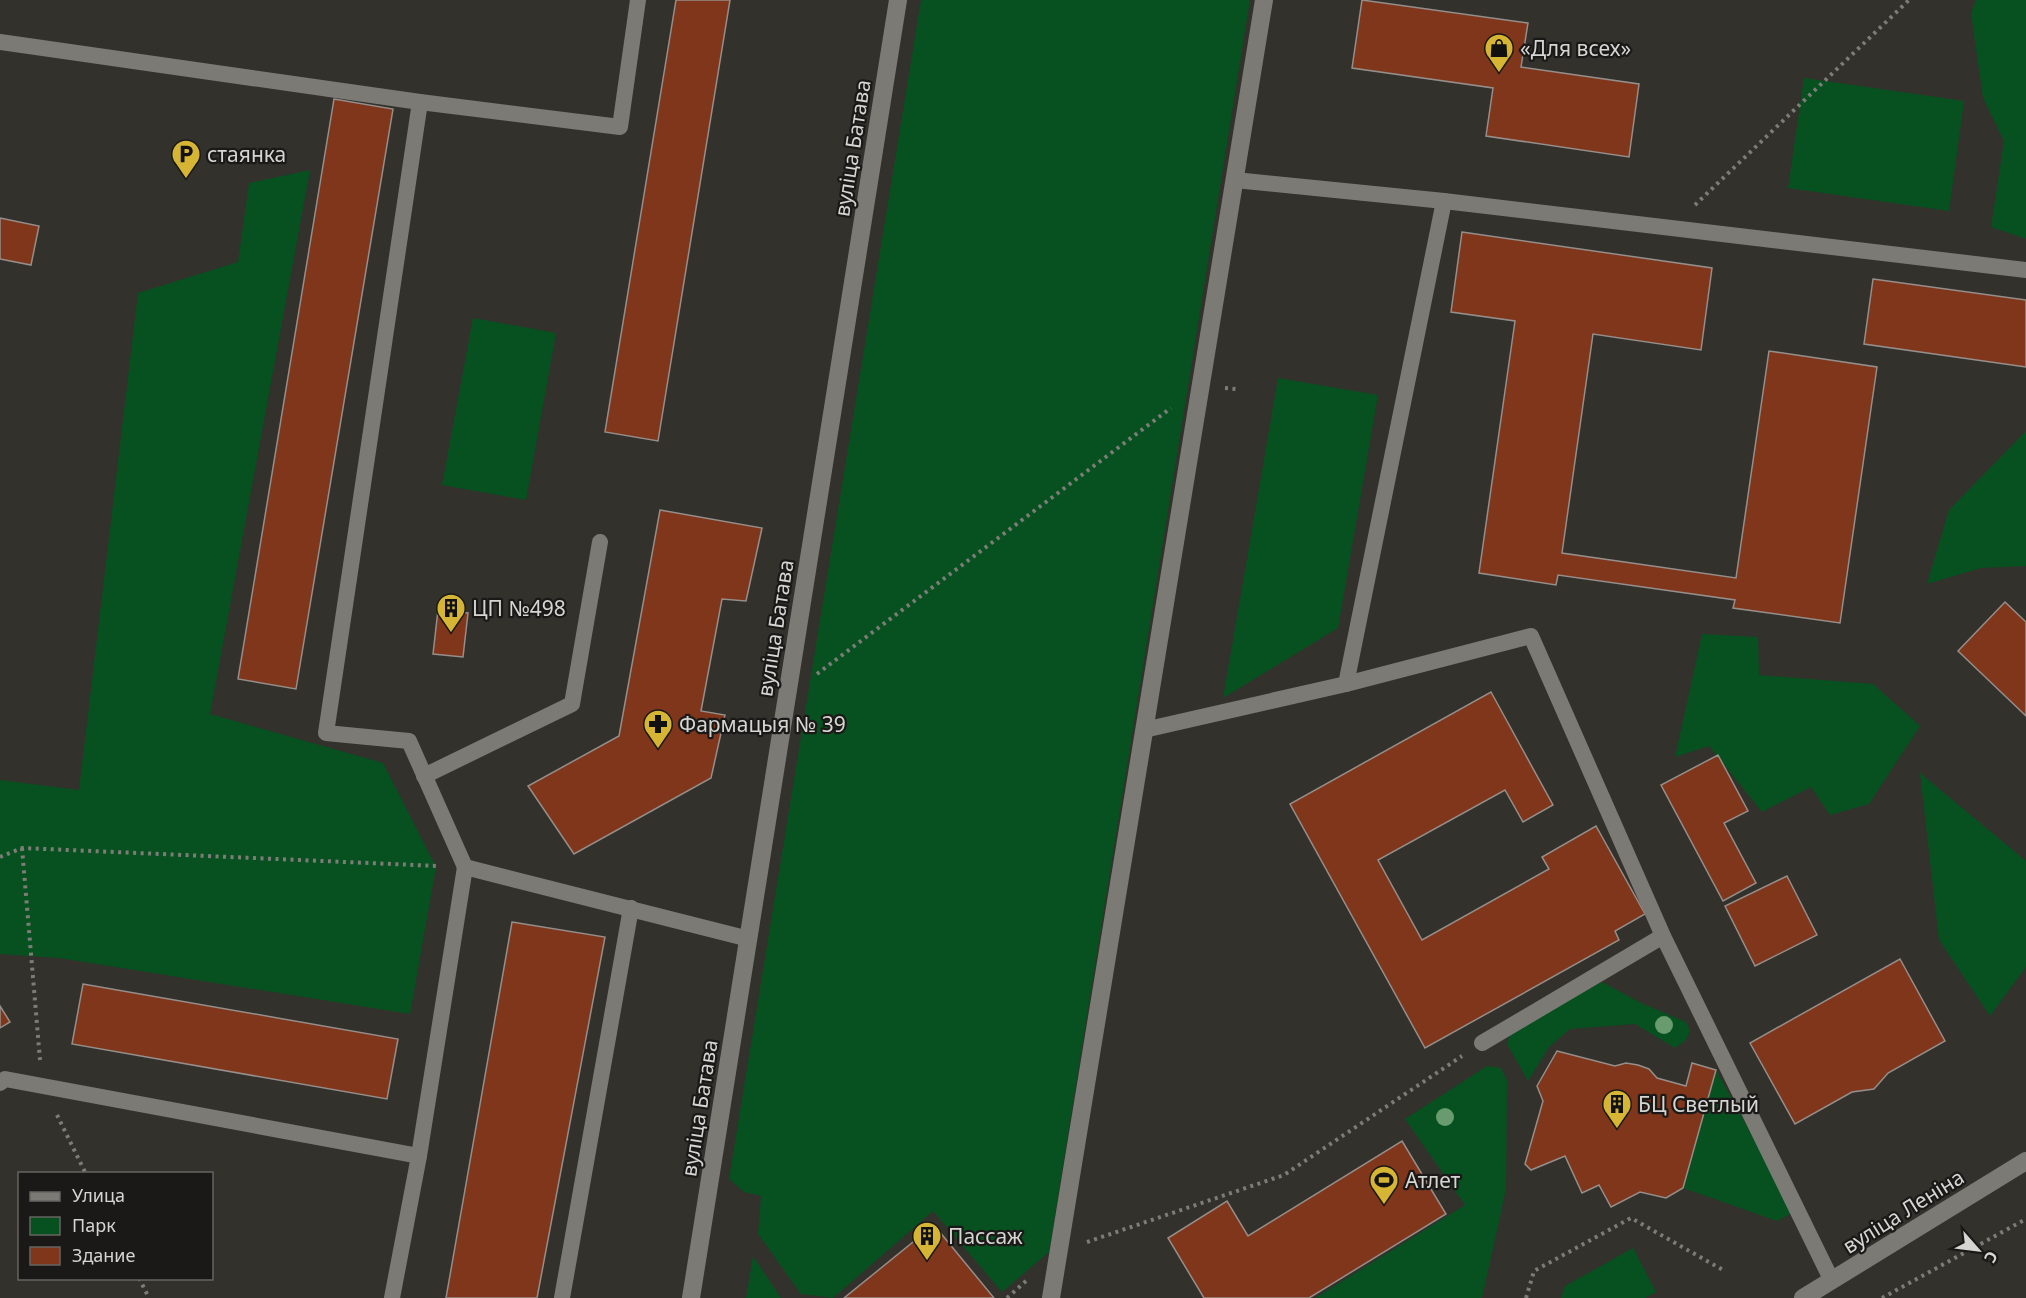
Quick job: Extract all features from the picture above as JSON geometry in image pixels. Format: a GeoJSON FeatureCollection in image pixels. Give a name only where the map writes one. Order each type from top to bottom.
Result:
{"type":"FeatureCollection","features":[{"type":"Feature","properties":{"kind":"street","name":"вуліца Батава"},"geometry":{"type":"LineString","coordinates":[[691,1298],[898,0]]}},
{"type":"Feature","properties":{"kind":"street"},"geometry":{"type":"LineString","coordinates":[[1051,1298],[1264,0]]}},
{"type":"Feature","properties":{"kind":"street","name":"вуліца Леніна"},"geometry":{"type":"LineString","coordinates":[[1803,1298],[2026,1161]]}},
{"type":"Feature","properties":{"kind":"lane"},"geometry":{"type":"LineString","coordinates":[[0,42],[420,102],[620,127],[638,0]]}},
{"type":"Feature","properties":{"kind":"lane"},"geometry":{"type":"LineString","coordinates":[[392,1298],[419,1156],[465,867],[409,741],[326,733],[420,102]]}},
{"type":"Feature","properties":{"kind":"lane"},"geometry":{"type":"LineString","coordinates":[[1234,180],[1444,201],[2026,270]]}},
{"type":"Feature","properties":{"kind":"lane"},"geometry":{"type":"LineString","coordinates":[[1346,684],[1444,201]]}},
{"type":"Feature","properties":{"kind":"lane"},"geometry":{"type":"LineString","coordinates":[[424,776],[572,704],[600,542]]}},
{"type":"Feature","properties":{"kind":"lane"},"geometry":{"type":"LineString","coordinates":[[1144,730],[1346,684],[1531,636],[1663,936],[1832,1281]]}},
{"type":"Feature","properties":{"kind":"lane"},"geometry":{"type":"LineString","coordinates":[[465,867],[748,939]]}},
{"type":"Feature","properties":{"kind":"lane"},"geometry":{"type":"LineString","coordinates":[[562,1298],[631,908]]}},
{"type":"Feature","properties":{"kind":"lane"},"geometry":{"type":"LineString","coordinates":[[1485,1041],[1663,936]]}},
{"type":"Feature","properties":{"kind":"lane"},"geometry":{"type":"LineString","coordinates":[[0,1083],[5,1079],[419,1156]]}},
{"type":"Feature","properties":{"kind":"path"},"geometry":{"type":"LineString","coordinates":[[1671,228],[1910,0]]}},
{"type":"Feature","properties":{"kind":"path"},"geometry":{"type":"LineString","coordinates":[[787,696],[1200,386],[1236,389]]}},
{"type":"Feature","properties":{"kind":"path"},"geometry":{"type":"LineString","coordinates":[[0,857],[22,848],[465,867]]}},
{"type":"Feature","properties":{"kind":"path"},"geometry":{"type":"LineString","coordinates":[[22,848],[42,1086],[85,1172]]}},
{"type":"Feature","properties":{"kind":"path"},"geometry":{"type":"LineString","coordinates":[[1007,1298],[1058,1252],[1284,1174],[1485,1041]]}},
{"type":"Feature","properties":{"kind":"path"},"geometry":{"type":"LineString","coordinates":[[1526,1298],[1534,1271],[1631,1218],[1723,1270]]}},
{"type":"Feature","properties":{"kind":"path"},"geometry":{"type":"LineString","coordinates":[[1882,1298],[2026,1219]]}},
{"type":"Feature","properties":{"kind":"path"},"geometry":{"type":"LineString","coordinates":[[141,1280],[149,1298]]}},
{"type":"Feature","properties":{"kind":"green space"},"geometry":{"type":"Polygon","coordinates":[[[921,0],[1250,0],[1049,1252],[1002,1292],[933,1211],[833,1298],[801,1294],[758,1234],[761,1196],[744,1192],[729,1179],[921,0]]]}},
{"type":"Feature","properties":{"kind":"green space"},"geometry":{"type":"Polygon","coordinates":[[[1976,0],[2026,0],[2026,239],[1991,227],[2004,141],[1983,98],[1971,13],[1976,0]]]}},
{"type":"Feature","properties":{"kind":"green space"},"geometry":{"type":"Polygon","coordinates":[[[1804,78],[1964,101],[1949,211],[1788,188],[1804,78]]]}},
{"type":"Feature","properties":{"kind":"green space"},"geometry":{"type":"Polygon","coordinates":[[[310,170],[210,714],[383,763],[436,867],[410,1014],[59,958],[0,954],[0,780],[79,790],[138,293],[238,262],[249,183],[310,170]]]}},
{"type":"Feature","properties":{"kind":"green space"},"geometry":{"type":"Polygon","coordinates":[[[473,318],[556,333],[526,500],[442,485],[473,318]]]}},
{"type":"Feature","properties":{"kind":"green space"},"geometry":{"type":"Polygon","coordinates":[[[1278,378],[1378,395],[1338,628],[1223,698],[1278,378]]]}},
{"type":"Feature","properties":{"kind":"green space"},"geometry":{"type":"Polygon","coordinates":[[[2026,431],[2026,566],[1981,568],[1927,584],[1949,510],[2026,431]]]}},
{"type":"Feature","properties":{"kind":"green space"},"geometry":{"type":"Polygon","coordinates":[[[1702,634],[1758,637],[1759,675],[1873,684],[1920,726],[1869,804],[1830,815],[1811,787],[1762,812],[1709,746],[1675,757],[1702,634]]]}},
{"type":"Feature","properties":{"kind":"green space"},"geometry":{"type":"Polygon","coordinates":[[[1920,773],[2026,861],[2026,967],[1990,1016],[1939,940],[1920,773]]]}},
{"type":"Feature","properties":{"kind":"green space"},"geometry":{"type":"Polygon","coordinates":[[[1602,982],[1641,1003],[1686,1022],[1690,1031],[1686,1040],[1675,1048],[1635,1024],[1570,1029],[1549,1047],[1528,1081],[1507,1044],[1511,1030],[1602,982]]]}},
{"type":"Feature","properties":{"kind":"green space"},"geometry":{"type":"Polygon","coordinates":[[[1487,1066],[1501,1068],[1507,1080],[1506,1189],[1482,1298],[1315,1298],[1465,1205],[1405,1119],[1487,1066]]]}},
{"type":"Feature","properties":{"kind":"green space"},"geometry":{"type":"Polygon","coordinates":[[[1716,1070],[1794,1212],[1777,1221],[1683,1188],[1716,1070]]]}},
{"type":"Feature","properties":{"kind":"green space"},"geometry":{"type":"Polygon","coordinates":[[[1633,1248],[1656,1292],[1645,1298],[1561,1298],[1565,1286],[1633,1248]]]}},
{"type":"Feature","properties":{"kind":"green space"},"geometry":{"type":"Polygon","coordinates":[[[753,1256],[781,1298],[746,1298],[753,1256]]]}},
{"type":"Feature","properties":{"kind":"building"},"geometry":{"type":"Polygon","coordinates":[[[676,0],[730,0],[658,441],[605,432],[676,0]]]}},
{"type":"Feature","properties":{"kind":"building"},"geometry":{"type":"Polygon","coordinates":[[[1362,0],[1528,23],[1521,67],[1639,84],[1629,157],[1486,136],[1493,88],[1352,68],[1362,0]]]}},
{"type":"Feature","properties":{"kind":"building"},"geometry":{"type":"Polygon","coordinates":[[[334,99],[393,109],[296,689],[238,679],[334,99]]]}},
{"type":"Feature","properties":{"kind":"building"},"geometry":{"type":"Polygon","coordinates":[[[0,218],[39,226],[31,265],[0,259],[0,218]]]}},
{"type":"Feature","properties":{"kind":"building"},"geometry":{"type":"Polygon","coordinates":[[[1462,232],[1712,268],[1701,350],[1593,334],[1562,553],[1736,578],[1769,351],[1877,367],[1840,623],[1733,608],[1735,600],[1558,575],[1556,585],[1479,573],[1515,321],[1451,312],[1462,232]]]}},
{"type":"Feature","properties":{"kind":"building"},"geometry":{"type":"Polygon","coordinates":[[[1873,279],[2026,300],[2026,367],[1864,344],[1873,279]]]}},
{"type":"Feature","properties":{"kind":"building"},"geometry":{"type":"Polygon","coordinates":[[[660,510],[762,528],[746,601],[722,599],[701,711],[725,715],[711,778],[574,854],[528,786],[619,736],[660,510]]]}},
{"type":"Feature","properties":{"kind":"building"},"geometry":{"type":"Polygon","coordinates":[[[2005,602],[2026,622],[2026,716],[1958,651],[2005,602]]]}},
{"type":"Feature","properties":{"kind":"building","name":"ЦП №498"},"geometry":{"type":"Polygon","coordinates":[[[438,610],[468,613],[463,657],[433,654],[438,610]]]}},
{"type":"Feature","properties":{"kind":"building"},"geometry":{"type":"Polygon","coordinates":[[[1491,692],[1553,805],[1523,822],[1505,790],[1378,860],[1422,940],[1549,869],[1542,857],[1596,826],[1645,914],[1615,931],[1619,940],[1425,1048],[1290,804],[1491,692]]]}},
{"type":"Feature","properties":{"kind":"building"},"geometry":{"type":"Polygon","coordinates":[[[1718,755],[1748,811],[1724,823],[1756,883],[1723,901],[1661,785],[1718,755]]]}},
{"type":"Feature","properties":{"kind":"building"},"geometry":{"type":"Polygon","coordinates":[[[1787,876],[1817,935],[1755,966],[1725,906],[1787,876]]]}},
{"type":"Feature","properties":{"kind":"building"},"geometry":{"type":"Polygon","coordinates":[[[512,922],[605,937],[537,1298],[446,1298],[512,922]]]}},
{"type":"Feature","properties":{"kind":"building"},"geometry":{"type":"Polygon","coordinates":[[[1900,959],[1945,1041],[1888,1073],[1874,1089],[1852,1092],[1795,1124],[1750,1043],[1900,959]]]}},
{"type":"Feature","properties":{"kind":"building"},"geometry":{"type":"Polygon","coordinates":[[[83,984],[398,1039],[387,1099],[72,1044],[83,984]]]}},
{"type":"Feature","properties":{"kind":"building"},"geometry":{"type":"Polygon","coordinates":[[[0,1006],[10,1022],[0,1028],[0,1006]]]}},
{"type":"Feature","properties":{"kind":"building","name":"БЦ Светлый"},"geometry":{"type":"Polygon","coordinates":[[[1557,1051],[1615,1066],[1626,1063],[1638,1065],[1649,1069],[1657,1078],[1686,1086],[1692,1063],[1716,1070],[1683,1188],[1666,1198],[1640,1192],[1611,1207],[1599,1185],[1582,1193],[1565,1156],[1531,1170],[1525,1164],[1543,1101],[1537,1086],[1557,1051]]]}},
{"type":"Feature","properties":{"kind":"building"},"geometry":{"type":"Polygon","coordinates":[[[1402,1141],[1446,1214],[1309,1298],[1204,1298],[1168,1238],[1227,1201],[1248,1236],[1402,1141]]]}},
{"type":"Feature","properties":{"kind":"building","name":"Пассаж"},"geometry":{"type":"Polygon","coordinates":[[[934,1225],[994,1298],[844,1298],[934,1225]]]}},
{"type":"Feature","properties":{"kind":"place","name":"«Для всех»"},"geometry":{"type":"Point","coordinates":[1499,74]}},
{"type":"Feature","properties":{"kind":"place","name":"стаянка"},"geometry":{"type":"Point","coordinates":[186,180]}},
{"type":"Feature","properties":{"kind":"place","name":"ЦП №498"},"geometry":{"type":"Point","coordinates":[451,634]}},
{"type":"Feature","properties":{"kind":"place","name":"Фармацыя № 39"},"geometry":{"type":"Point","coordinates":[658,750]}},
{"type":"Feature","properties":{"kind":"place","name":"БЦ Светлый"},"geometry":{"type":"Point","coordinates":[1617,1130]}},
{"type":"Feature","properties":{"kind":"place","name":"Атлет"},"geometry":{"type":"Point","coordinates":[1384,1206]}},
{"type":"Feature","properties":{"kind":"place","name":"Пассаж"},"geometry":{"type":"Point","coordinates":[927,1262]}}]}
